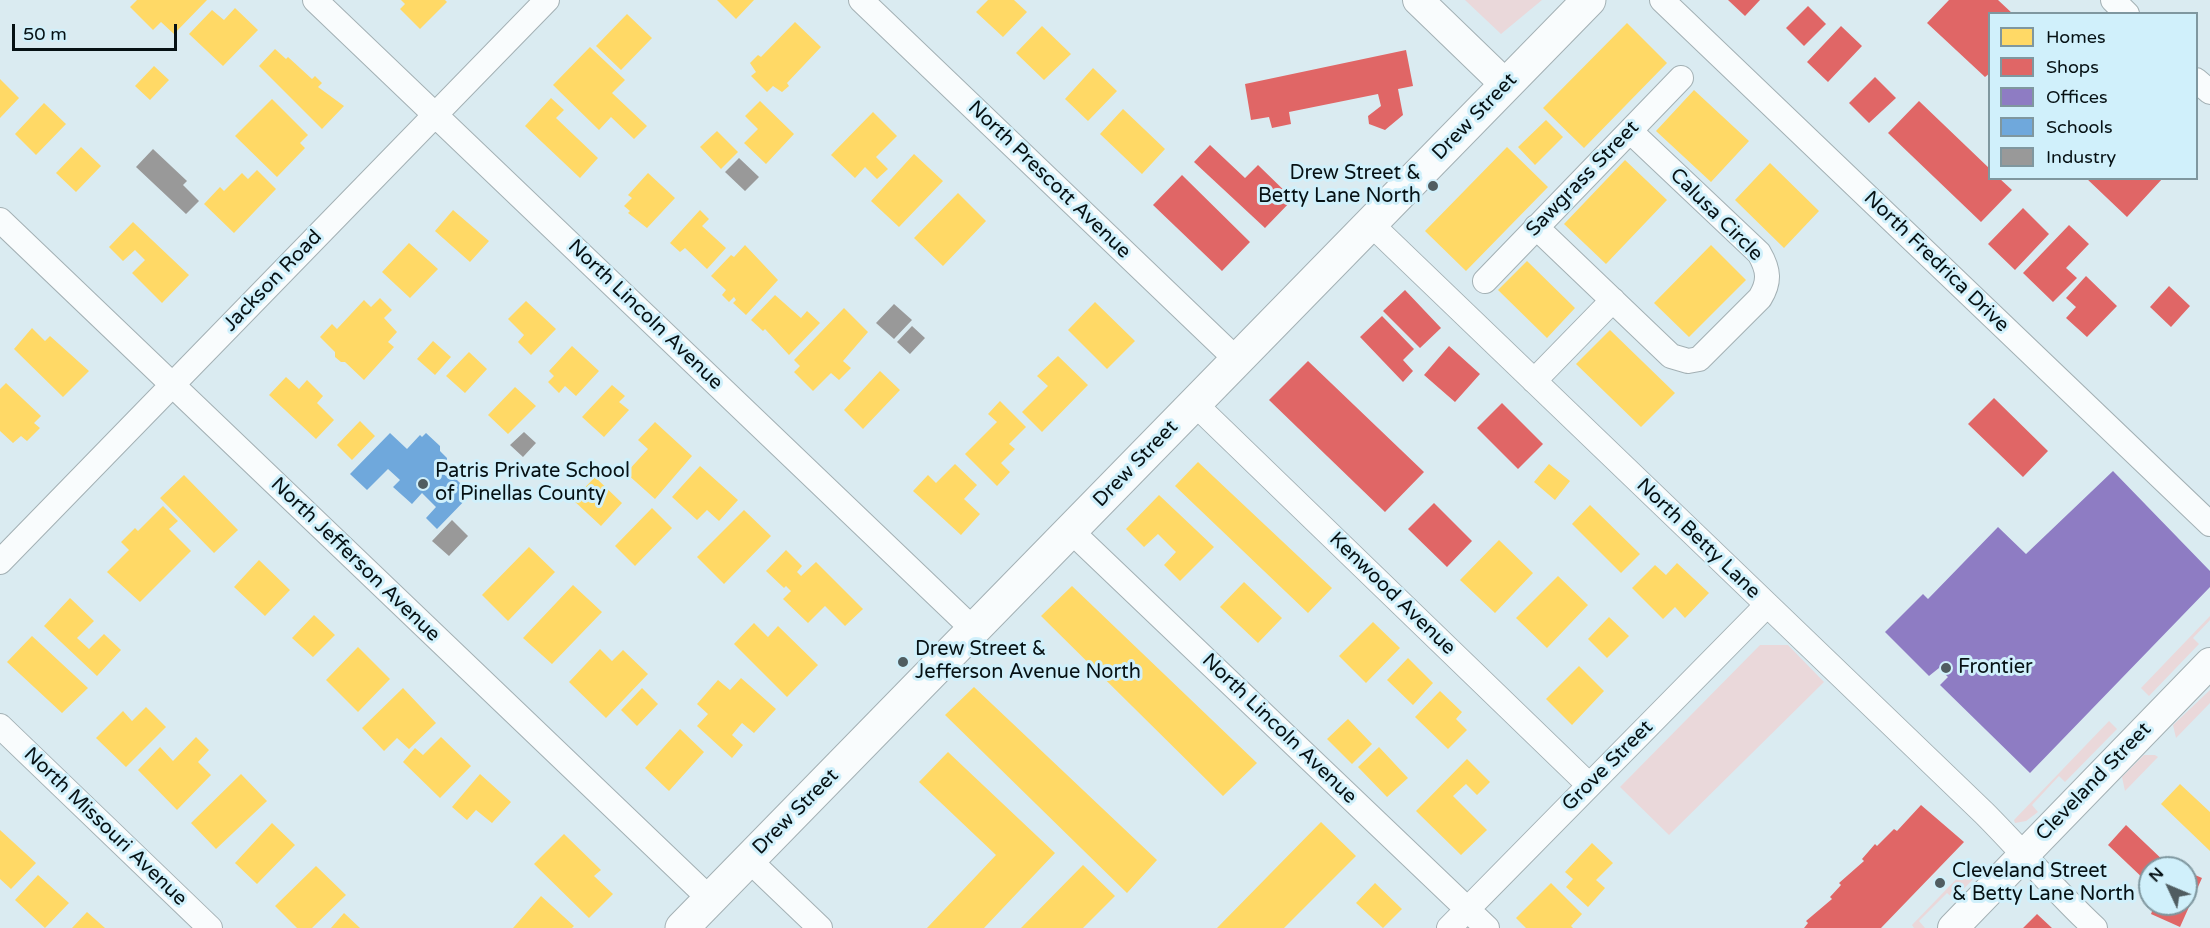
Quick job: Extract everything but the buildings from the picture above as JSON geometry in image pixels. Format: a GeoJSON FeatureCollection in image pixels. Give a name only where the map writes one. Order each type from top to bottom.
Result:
{"type":"FeatureCollection","features":[{"type":"Feature","properties":{"kind":"main road","name":"Drew Street"},"geometry":{"type":"LineString","coordinates":[[682,928],[975,631],[1589,0]]}},
{"type":"Feature","properties":{"kind":"street","name":"North Lincoln Avenue"},"geometry":{"type":"LineString","coordinates":[[315,0],[975,631]]}},
{"type":"Feature","properties":{"kind":"street","name":"Jackson Road"},"geometry":{"type":"LineString","coordinates":[[0,562],[547,0]]}},
{"type":"Feature","properties":{"kind":"street","name":"North Prescott Avenue"},"geometry":{"type":"LineString","coordinates":[[861,0],[1237,360]]}},
{"type":"Feature","properties":{"kind":"street"},"geometry":{"type":"LineString","coordinates":[[1418,0],[1506,85]]}},
{"type":"Feature","properties":{"kind":"street","name":"North Fredrica Drive"},"geometry":{"type":"LineString","coordinates":[[1662,0],[2210,524]]}},
{"type":"Feature","properties":{"kind":"street"},"geometry":{"type":"LineString","coordinates":[[2113,0],[2125,12]]}},
{"type":"Feature","properties":{"kind":"street","name":"Sawgrass Street"},"geometry":{"type":"LineString","coordinates":[[1485,281],[1681,78]]}},
{"type":"Feature","properties":{"kind":"street"},"geometry":{"type":"LineString","coordinates":[[2198,82],[2210,93]]}},
{"type":"Feature","properties":{"kind":"street","name":"Calusa Circle"},"geometry":{"type":"LineString","coordinates":[[1536,227],[1671,356],[1688,361],[1699,359],[1760,298],[1767,287],[1768,278],[1766,265],[1759,253],[1630,131]]}},
{"type":"Feature","properties":{"kind":"street","name":"North Jefferson Avenue"},"geometry":{"type":"LineString","coordinates":[[0,220],[710,899]]}},
{"type":"Feature","properties":{"kind":"street","name":"North Betty Lane"},"geometry":{"type":"LineString","coordinates":[[1371,224],[2024,854],[2045,880],[2095,928]]}},
{"type":"Feature","properties":{"kind":"street"},"geometry":{"type":"LineString","coordinates":[[1534,381],[1612,300]]}},
{"type":"Feature","properties":{"kind":"street","name":"Kenwood Avenue"},"geometry":{"type":"LineString","coordinates":[[1195,404],[1589,785]]}},
{"type":"Feature","properties":{"kind":"street","name":"North Lincoln Avenue"},"geometry":{"type":"LineString","coordinates":[[1071,531],[1487,928]]}},
{"type":"Feature","properties":{"kind":"street","name":"Grove Street"},"geometry":{"type":"LineString","coordinates":[[1449,928],[1767,605]]}},
{"type":"Feature","properties":{"kind":"street","name":"Cleveland Street"},"geometry":{"type":"LineString","coordinates":[[1953,928],[2210,663]]}},
{"type":"Feature","properties":{"kind":"street","name":"North Missouri Avenue"},"geometry":{"type":"LineString","coordinates":[[0,726],[210,928]]}},
{"type":"Feature","properties":{"kind":"street"},"geometry":{"type":"LineString","coordinates":[[749,860],[820,928]]}},
{"type":"Feature","properties":{"kind":"shaded area"},"geometry":{"type":"Polygon","coordinates":[[[1465,0],[1542,0],[1501,34],[1465,0]]]}},
{"type":"Feature","properties":{"kind":"shaded area"},"geometry":{"type":"Polygon","coordinates":[[[2210,616],[2210,620],[2193,638],[2199,644],[2149,696],[2141,688],[2210,616]]]}},
{"type":"Feature","properties":{"kind":"shaded area"},"geometry":{"type":"Polygon","coordinates":[[[1760,645],[1788,645],[1824,682],[1669,835],[1620,787],[1760,645]]]}},
{"type":"Feature","properties":{"kind":"shaded area"},"geometry":{"type":"Polygon","coordinates":[[[2210,690],[2210,703],[2176,738],[2173,725],[2210,690]]]}},
{"type":"Feature","properties":{"kind":"shaded area"},"geometry":{"type":"Polygon","coordinates":[[[2109,721],[2117,729],[2065,782],[2059,776],[2032,805],[2038,812],[2026,821],[2015,823],[2014,820],[2109,721]]]}},
{"type":"Feature","properties":{"kind":"shaded area"},"geometry":{"type":"Polygon","coordinates":[[[2144,755],[2158,757],[2125,791],[2122,777],[2144,755]]]}},
{"type":"Feature","properties":{"kind":"shaded area"},"geometry":{"type":"Polygon","coordinates":[[[1966,869],[1975,877],[1954,899],[1947,893],[1919,921],[1925,928],[1914,928],[1912,925],[1966,869]]]}},
{"type":"Feature","properties":{"kind":"place","name":"Drew Street & Betty Lane North"},"geometry":{"type":"Point","coordinates":[1433,186]}},
{"type":"Feature","properties":{"kind":"place","name":"Patris Private School of Pinellas County"},"geometry":{"type":"Point","coordinates":[423,484]}},
{"type":"Feature","properties":{"kind":"place","name":"Drew Street & Jefferson Avenue North"},"geometry":{"type":"Point","coordinates":[903,662]}},
{"type":"Feature","properties":{"kind":"place","name":"Frontier"},"geometry":{"type":"Point","coordinates":[1946,668]}},
{"type":"Feature","properties":{"kind":"place","name":"Cleveland Street & Betty Lane North"},"geometry":{"type":"Point","coordinates":[1940,883]}}]}
